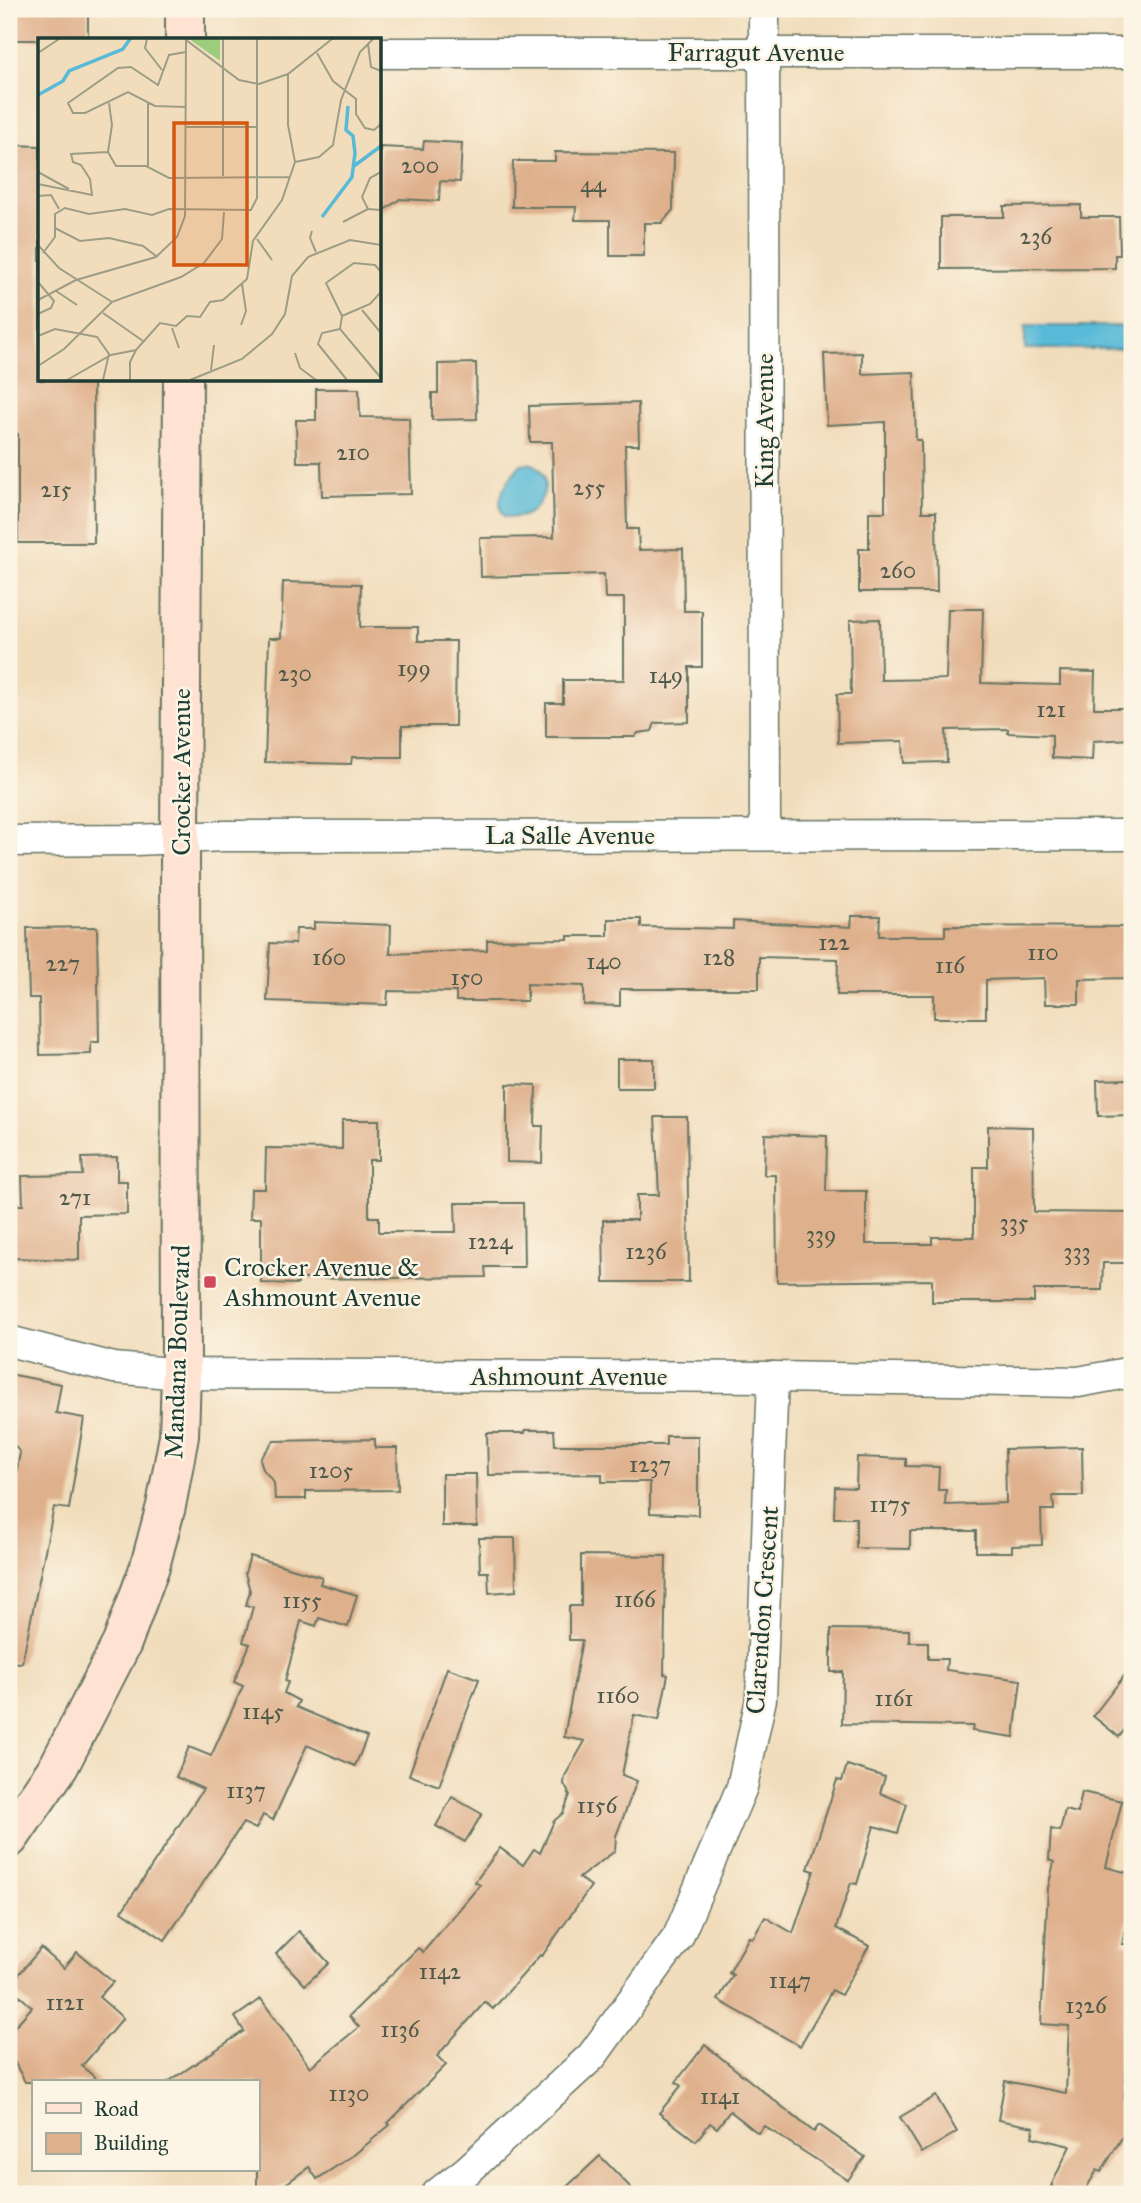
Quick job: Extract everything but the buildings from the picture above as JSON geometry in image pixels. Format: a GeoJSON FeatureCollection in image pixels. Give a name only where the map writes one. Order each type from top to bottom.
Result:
{"type":"FeatureCollection","features":[{"type":"Feature","properties":{"kind":"street"},"geometry":{"type":"LineString","coordinates":[[185,9],[185,38]]}},
{"type":"Feature","properties":{"kind":"street","name":"King Avenue"},"geometry":{"type":"LineString","coordinates":[[764,9],[765,834]]}},
{"type":"Feature","properties":{"kind":"street","name":"Farragut Avenue"},"geometry":{"type":"LineString","coordinates":[[382,53],[1132,53]]}},
{"type":"Feature","properties":{"kind":"street","name":"Crocker Avenue"},"geometry":{"type":"LineString","coordinates":[[181,1163],[183,382]]}},
{"type":"Feature","properties":{"kind":"street","name":"La Salle Avenue"},"geometry":{"type":"LineString","coordinates":[[9,841],[239,836],[1132,835]]}},
{"type":"Feature","properties":{"kind":"street","name":"Mandana Boulevard"},"geometry":{"type":"LineString","coordinates":[[9,1838],[59,1766],[122,1643],[150,1566],[166,1506],[179,1436],[181,1163]]}},
{"type":"Feature","properties":{"kind":"street","name":"Ashmount Avenue"},"geometry":{"type":"LineString","coordinates":[[9,1341],[114,1368],[181,1374],[773,1377],[1078,1382],[1132,1372]]}},
{"type":"Feature","properties":{"kind":"street","name":"Clarendon Crescent"},"geometry":{"type":"LineString","coordinates":[[437,2194],[468,2170],[592,2056],[678,1937],[742,1787],[761,1699],[773,1377]]}},
{"type":"Feature","properties":{"kind":"water"},"geometry":{"type":"Polygon","coordinates":[[[1025,326],[1132,326],[1132,349],[1025,349],[1025,326]]]}},
{"type":"Feature","properties":{"kind":"water"},"geometry":{"type":"Polygon","coordinates":[[[530,463],[543,474],[545,482],[542,498],[531,512],[523,516],[505,517],[500,503],[504,489],[521,464],[530,463]]]}},
{"type":"Feature","properties":{"kind":"place","name":"Crocker Avenue & Ashmount Avenue"},"geometry":{"type":"Point","coordinates":[210,1282]}}]}
